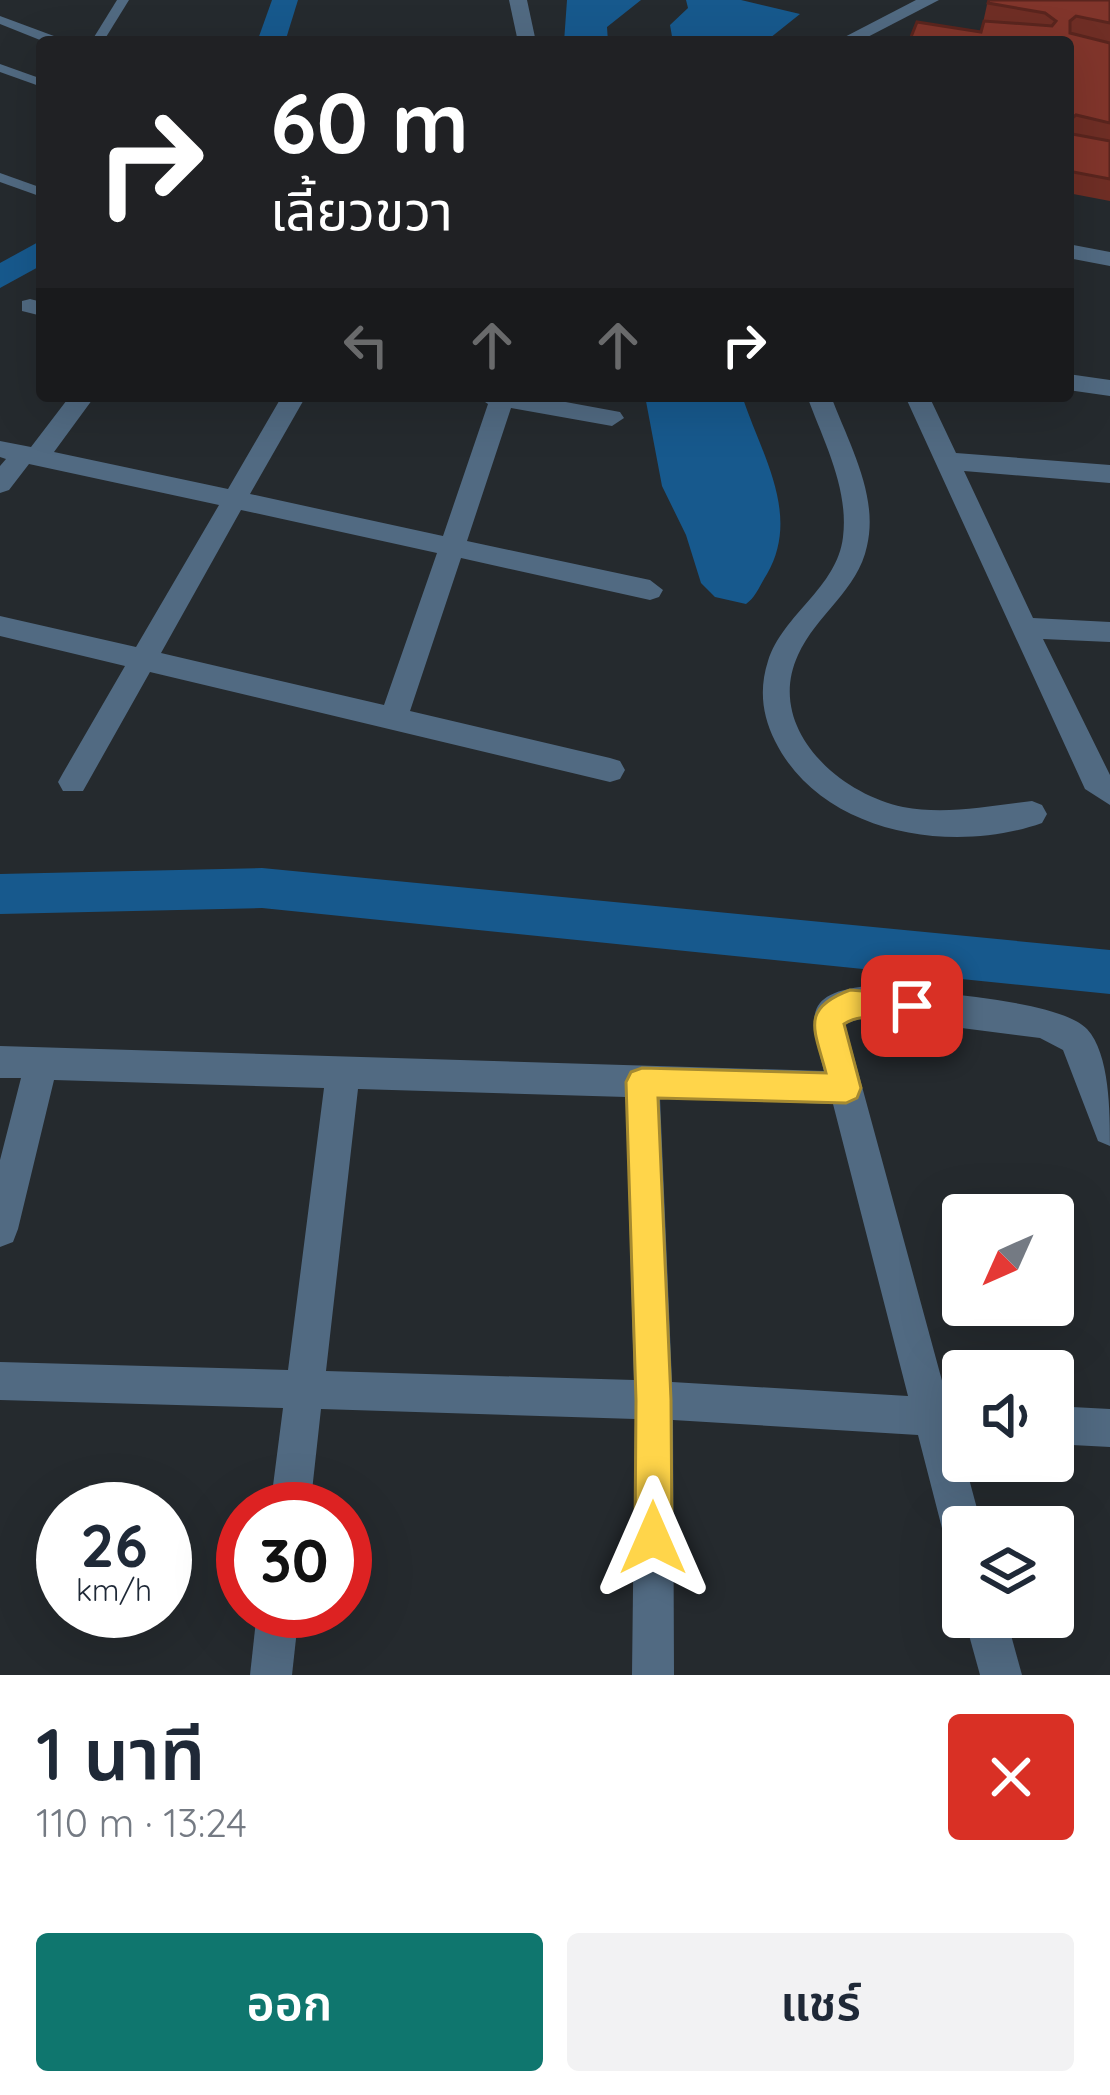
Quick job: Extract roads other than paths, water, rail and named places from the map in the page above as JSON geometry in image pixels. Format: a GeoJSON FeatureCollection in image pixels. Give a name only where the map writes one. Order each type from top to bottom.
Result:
{"type":"FeatureCollection","features":[{"type":"Feature","properties":{"kind":"street"},"geometry":{"type":"LineString","coordinates":[[518,0],[526,36]]}},
{"type":"Feature","properties":{"kind":"street"},"geometry":{"type":"LineString","coordinates":[[856,36],[930,0]]}},
{"type":"Feature","properties":{"kind":"street"},"geometry":{"type":"LineString","coordinates":[[1074,252],[1110,259]]}},
{"type":"Feature","properties":{"kind":"street"},"geometry":{"type":"LineString","coordinates":[[1074,383],[1110,388]]}},
{"type":"Feature","properties":{"kind":"street"},"geometry":{"type":"LineString","coordinates":[[0,484],[20,453],[76,402]]}},
{"type":"Feature","properties":{"kind":"street"},"geometry":{"type":"LineString","coordinates":[[73,782],[290,402]]}},
{"type":"Feature","properties":{"kind":"street"},"geometry":{"type":"LineString","coordinates":[[394,717],[452,550],[494,402]]}},
{"type":"Feature","properties":{"kind":"street"},"geometry":{"type":"LineString","coordinates":[[523,402],[612,418]]}},
{"type":"Feature","properties":{"kind":"street"},"geometry":{"type":"LineString","coordinates":[[821,402],[859,514],[854,550],[844,571],[806,617],[783,656],[776,680],[778,712],[790,748],[812,773],[880,815],[932,823],[1033,814]]}},
{"type":"Feature","properties":{"kind":"street"},"geometry":{"type":"LineString","coordinates":[[919,402],[1095,780],[1110,793]]}},
{"type":"Feature","properties":{"kind":"street"},"geometry":{"type":"LineString","coordinates":[[20,453],[650,590]]}},
{"type":"Feature","properties":{"kind":"street"},"geometry":{"type":"LineString","coordinates":[[947,461],[1110,474]]}},
{"type":"Feature","properties":{"kind":"street"},"geometry":{"type":"LineString","coordinates":[[0,626],[610,770]]}},
{"type":"Feature","properties":{"kind":"street"},"geometry":{"type":"LineString","coordinates":[[1025,628],[1110,632]]}},
{"type":"Feature","properties":{"kind":"street"},"geometry":{"type":"LineString","coordinates":[[942,1399],[827,1018],[850,1003],[1001,1014],[1045,1023],[1076,1040],[1110,1129]]}},
{"type":"Feature","properties":{"kind":"street"},"geometry":{"type":"LineString","coordinates":[[0,1062],[846,1088]]}},
{"type":"Feature","properties":{"kind":"street"},"geometry":{"type":"LineString","coordinates":[[0,1229],[41,1065]]}},
{"type":"Feature","properties":{"kind":"street"},"geometry":{"type":"LineString","coordinates":[[293,1482],[343,1072]]}},
{"type":"Feature","properties":{"kind":"street"},"geometry":{"type":"LineString","coordinates":[[642,1082],[654,1400],[653,1675]]}},
{"type":"Feature","properties":{"kind":"street"},"geometry":{"type":"LineString","coordinates":[[0,1381],[654,1400],[942,1418]]}},
{"type":"Feature","properties":{"kind":"street"},"geometry":{"type":"LineString","coordinates":[[1074,1426],[1110,1428]]}},
{"type":"Feature","properties":{"kind":"street"},"geometry":{"type":"LineString","coordinates":[[271,1675],[275,1638]]}},
{"type":"Feature","properties":{"kind":"street"},"geometry":{"type":"LineString","coordinates":[[990,1638],[1000,1675]]}},
{"type":"Feature","properties":{"kind":"lane"},"geometry":{"type":"LineString","coordinates":[[102,36],[123,0]]}},
{"type":"Feature","properties":{"kind":"lane"},"geometry":{"type":"LineString","coordinates":[[0,20],[41,36]]}},
{"type":"Feature","properties":{"kind":"lane"},"geometry":{"type":"LineString","coordinates":[[0,68],[36,81]]}},
{"type":"Feature","properties":{"kind":"lane"},"geometry":{"type":"LineString","coordinates":[[0,177],[36,191]]}},
{"type":"Feature","properties":{"kind":"water"},"geometry":{"type":"Polygon","coordinates":[[[567,0],[641,0],[607,27],[608,36],[564,36],[567,0]]]}},
{"type":"Feature","properties":{"kind":"water"},"geometry":{"type":"Polygon","coordinates":[[[686,0],[741,0],[800,14],[772,36],[672,36],[670,25],[688,8],[686,0]]]}},
{"type":"Feature","properties":{"kind":"water"},"geometry":{"type":"Polygon","coordinates":[[[646,402],[744,402],[775,485],[780,530],[767,574],[746,604],[715,597],[701,583],[686,535],[662,486],[646,402]]]}},
{"type":"Feature","properties":{"kind":"waterway"},"geometry":{"type":"LineString","coordinates":[[273,36],[285,0]]}},
{"type":"Feature","properties":{"kind":"waterway"},"geometry":{"type":"LineString","coordinates":[[0,278],[36,254]]}},
{"type":"Feature","properties":{"kind":"waterway"},"geometry":{"type":"LineString","coordinates":[[0,894],[262,888],[1110,972]]}}]}
